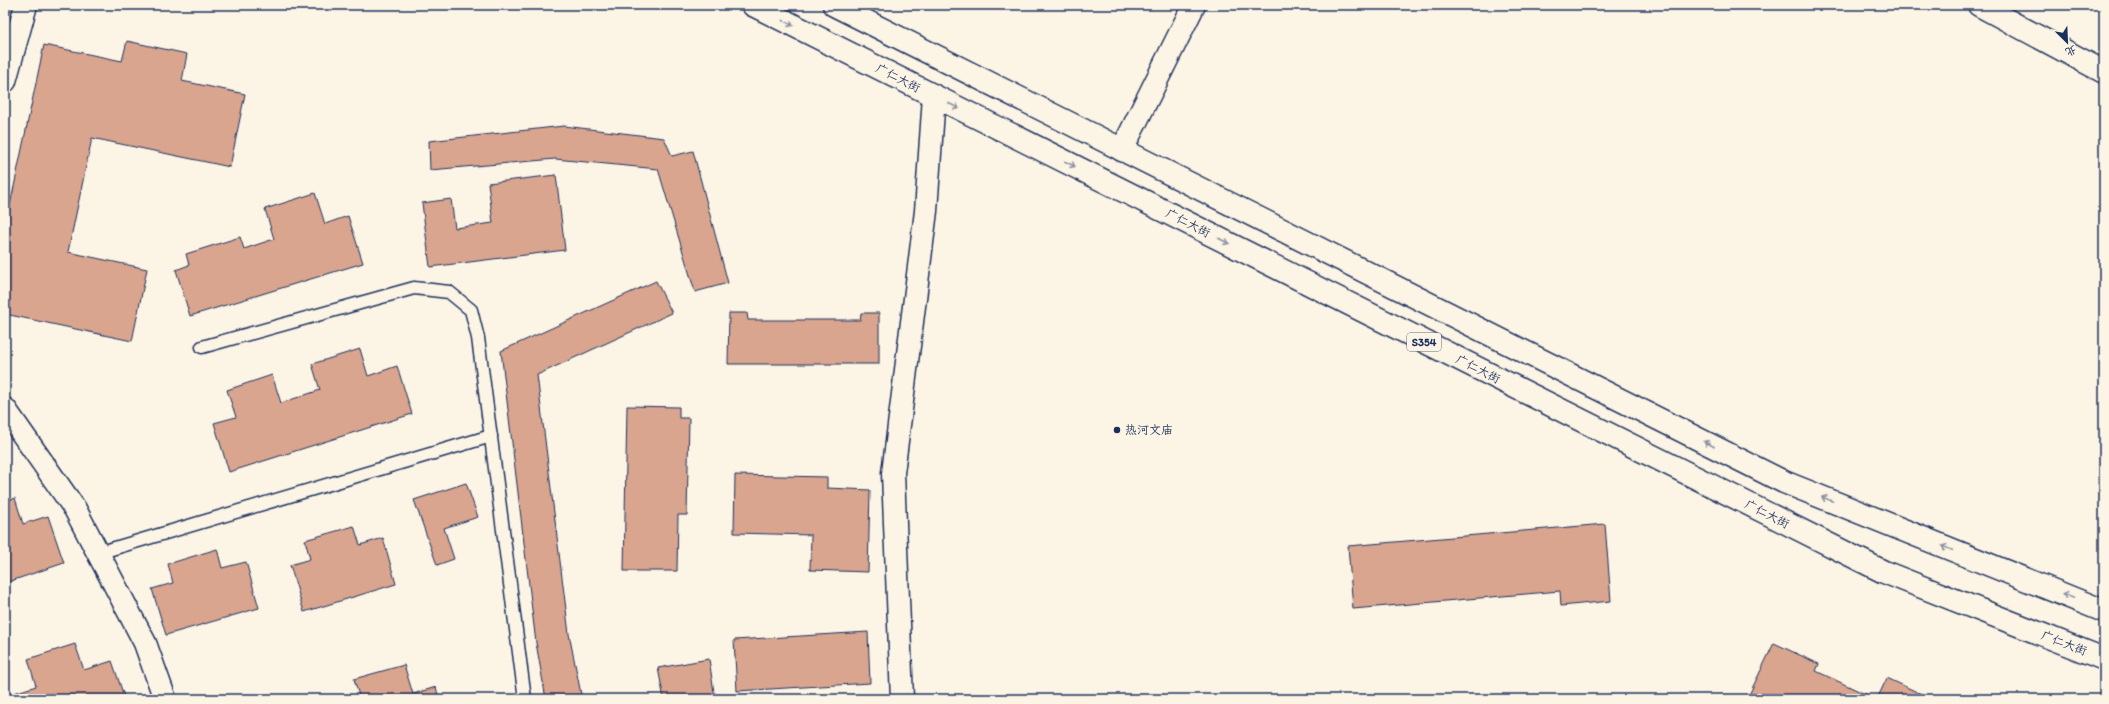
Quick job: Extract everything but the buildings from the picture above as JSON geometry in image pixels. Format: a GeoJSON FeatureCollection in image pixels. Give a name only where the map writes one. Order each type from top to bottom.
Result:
{"type":"FeatureCollection","features":[{"type":"Feature","properties":{"kind":"main road"},"geometry":{"type":"LineString","coordinates":[[5,81],[26,5]]}},
{"type":"Feature","properties":{"kind":"main road","name":"广仁大街"},"geometry":{"type":"LineString","coordinates":[[753,5],[1884,572],[2104,659]]}},
{"type":"Feature","properties":{"kind":"main road"},"geometry":{"type":"LineString","coordinates":[[834,5],[1784,482],[2104,611]]}},
{"type":"Feature","properties":{"kind":"main road"},"geometry":{"type":"LineString","coordinates":[[1122,150],[1194,5]]}},
{"type":"Feature","properties":{"kind":"main road"},"geometry":{"type":"LineString","coordinates":[[1979,5],[2104,72]]}},
{"type":"Feature","properties":{"kind":"main road"},"geometry":{"type":"LineString","coordinates":[[902,699],[893,473],[926,211],[934,96]]}},
{"type":"Feature","properties":{"kind":"main road"},"geometry":{"type":"LineString","coordinates":[[5,408],[75,509],[145,642],[165,699]]}},
{"type":"Feature","properties":{"kind":"lane"},"geometry":{"type":"LineString","coordinates":[[202,347],[414,288],[450,292],[471,310],[478,338],[525,699]]}},
{"type":"Feature","properties":{"kind":"lane"},"geometry":{"type":"LineString","coordinates":[[98,553],[491,436]]}},
{"type":"Feature","properties":{"kind":"place","name":"热河文庙"},"geometry":{"type":"Point","coordinates":[1117,430]}}]}
